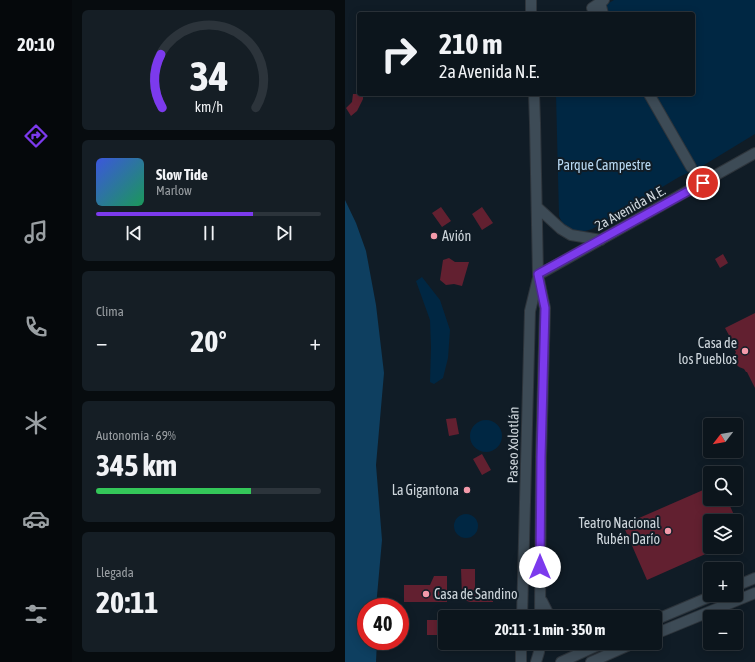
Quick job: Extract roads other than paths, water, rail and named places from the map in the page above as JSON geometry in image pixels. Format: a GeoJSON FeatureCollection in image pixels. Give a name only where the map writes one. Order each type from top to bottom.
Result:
{"type":"FeatureCollection","features":[{"type":"Feature","properties":{"kind":"street"},"geometry":{"type":"LineString","coordinates":[[531,0],[531,12]]}},
{"type":"Feature","properties":{"kind":"street","name":"Paseo Xolotlán"},"geometry":{"type":"LineString","coordinates":[[534,96],[538,274],[545,308],[541,457],[540,610]]}},
{"type":"Feature","properties":{"kind":"street"},"geometry":{"type":"LineString","coordinates":[[650,96],[691,167]]}},
{"type":"Feature","properties":{"kind":"street","name":"2a Avenida N.E."},"geometry":{"type":"LineString","coordinates":[[538,274],[755,153]]}},
{"type":"Feature","properties":{"kind":"street"},"geometry":{"type":"LineString","coordinates":[[537,207],[561,229],[571,235],[601,240]]}},
{"type":"Feature","properties":{"kind":"street","name":"Paseo Xolotlán"},"geometry":{"type":"LineString","coordinates":[[522,610],[530,311],[538,274]]}},
{"type":"Feature","properties":{"kind":"street"},"geometry":{"type":"LineString","coordinates":[[743,583],[755,578]]}},
{"type":"Feature","properties":{"kind":"street"},"geometry":{"type":"LineString","coordinates":[[662,631],[755,593]]}},
{"type":"Feature","properties":{"kind":"street"},"geometry":{"type":"LineString","coordinates":[[540,598],[546,610]]}},
{"type":"Feature","properties":{"kind":"street"},"geometry":{"type":"LineString","coordinates":[[662,617],[703,600]]}},
{"type":"Feature","properties":{"kind":"street"},"geometry":{"type":"LineString","coordinates":[[521,650],[521,662]]}},
{"type":"Feature","properties":{"kind":"street"},"geometry":{"type":"LineString","coordinates":[[536,662],[539,650]]}},
{"type":"Feature","properties":{"kind":"street"},"geometry":{"type":"LineString","coordinates":[[561,662],[586,650]]}},
{"type":"Feature","properties":{"kind":"street"},"geometry":{"type":"LineString","coordinates":[[591,662],[618,650]]}},
{"type":"Feature","properties":{"kind":"place","name":"Avión"},"geometry":{"type":"Point","coordinates":[434,236]}},
{"type":"Feature","properties":{"kind":"place","name":"Casa de los Pueblos"},"geometry":{"type":"Point","coordinates":[745,351]}},
{"type":"Feature","properties":{"kind":"place","name":"La Gigantona"},"geometry":{"type":"Point","coordinates":[467,490]}},
{"type":"Feature","properties":{"kind":"place","name":"Teatro Nacional Rubén Darío"},"geometry":{"type":"Point","coordinates":[668,531]}},
{"type":"Feature","properties":{"kind":"place","name":"Casa de Sandino"},"geometry":{"type":"Point","coordinates":[426,594]}},
{"type":"Feature","properties":{"kind":"park label","name":"Parque Campestre"},"geometry":{"type":"Point","coordinates":[604,165]}}]}
